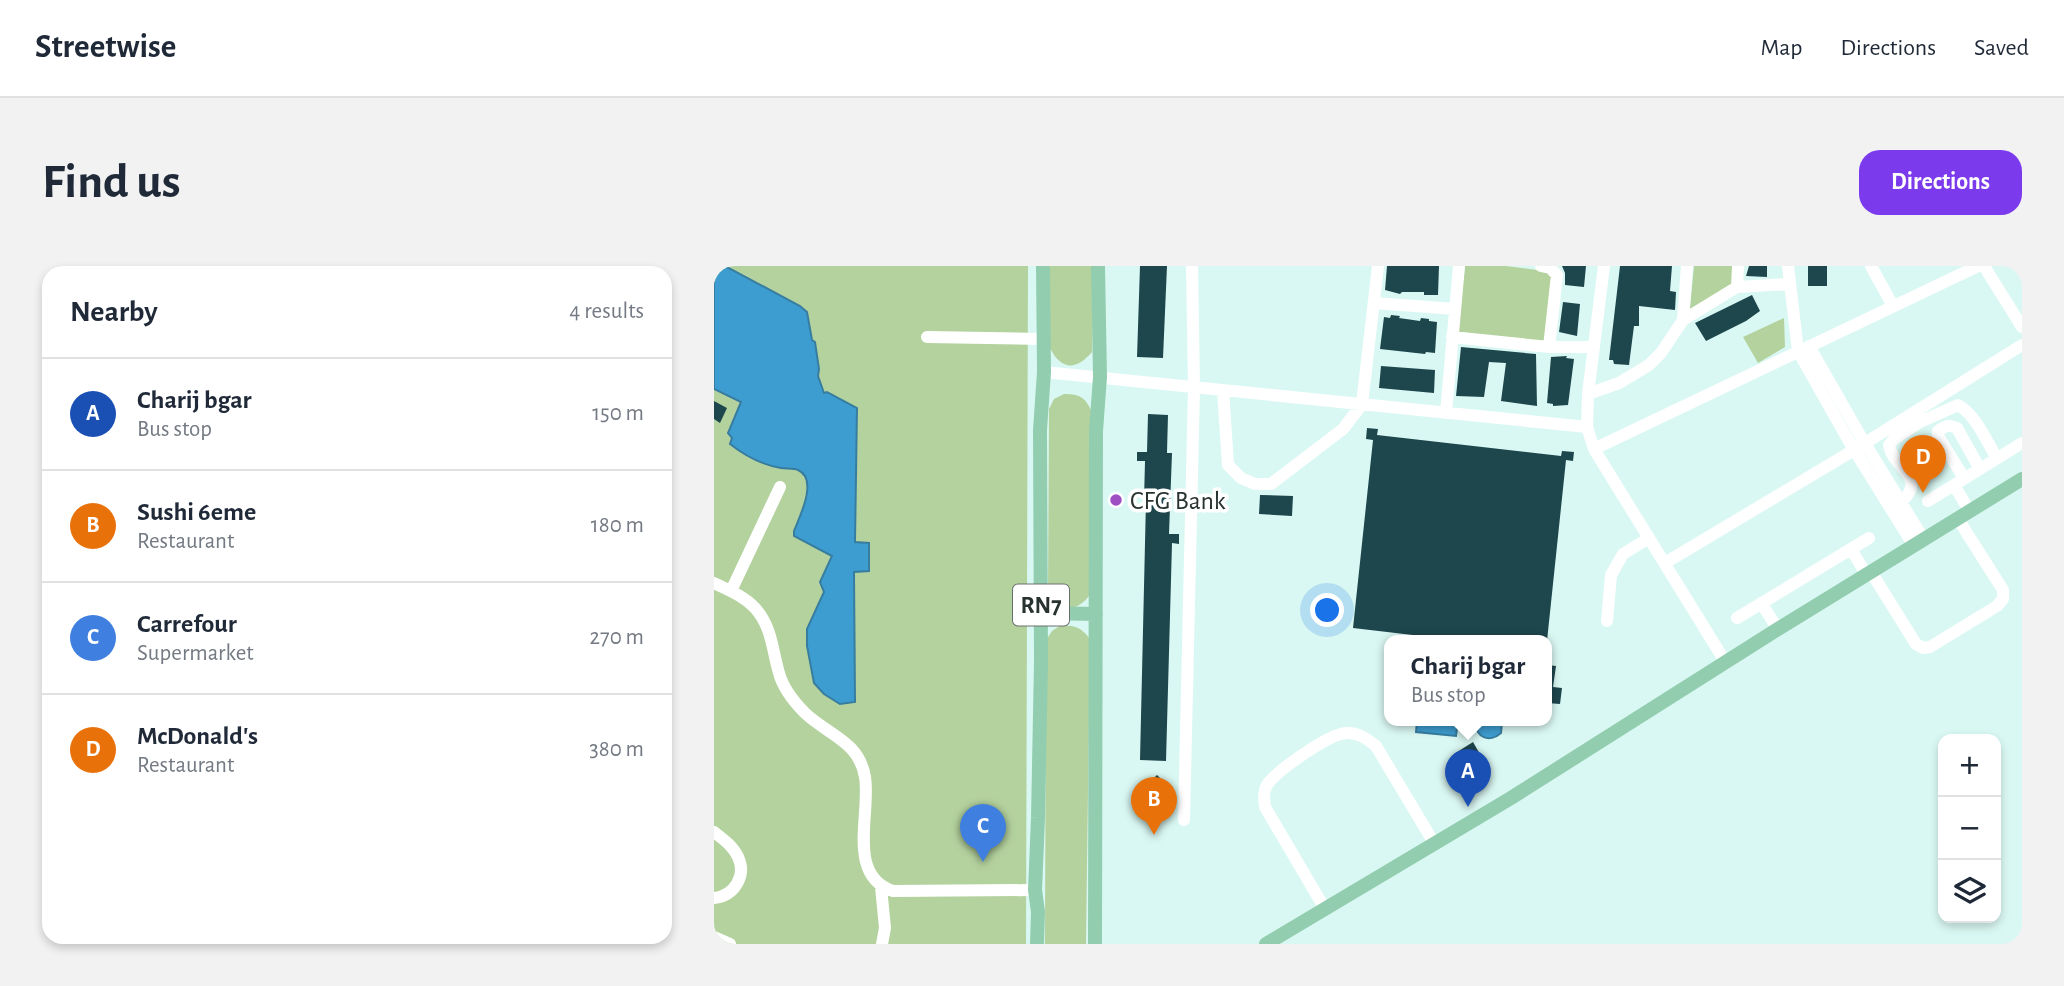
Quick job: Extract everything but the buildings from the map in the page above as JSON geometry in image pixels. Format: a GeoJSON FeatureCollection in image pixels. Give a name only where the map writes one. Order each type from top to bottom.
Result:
{"type":"FeatureCollection","features":[{"type":"Feature","properties":{"kind":"main road","name":"RN7"},"geometry":{"type":"LineString","coordinates":[[1037,944],[1038,912],[1035,890],[1041,613],[1043,266]]}},
{"type":"Feature","properties":{"kind":"main road","name":"RN7"},"geometry":{"type":"LineString","coordinates":[[1095,944],[1096,432],[1100,377],[1098,266]]}},
{"type":"Feature","properties":{"kind":"main road"},"geometry":{"type":"LineString","coordinates":[[1266,944],[1543,778],[2022,479]]}},
{"type":"Feature","properties":{"kind":"main road"},"geometry":{"type":"LineString","coordinates":[[1041,613],[1096,614]]}},
{"type":"Feature","properties":{"kind":"street"},"geometry":{"type":"LineString","coordinates":[[1184,820],[1194,387],[1192,266]]}},
{"type":"Feature","properties":{"kind":"street"},"geometry":{"type":"LineString","coordinates":[[1223,390],[1228,465],[1241,478],[1255,484],[1270,484],[1285,475],[1343,429],[1362,404],[1378,266]]}},
{"type":"Feature","properties":{"kind":"street"},"geometry":{"type":"LineString","coordinates":[[1446,413],[1459,266]]}},
{"type":"Feature","properties":{"kind":"street"},"geometry":{"type":"LineString","coordinates":[[1541,266],[1550,268],[1557,275],[1549,347]]}},
{"type":"Feature","properties":{"kind":"street"},"geometry":{"type":"LineString","coordinates":[[1604,266],[1588,394],[1587,427],[1594,449],[1726,663]]}},
{"type":"Feature","properties":{"kind":"street"},"geometry":{"type":"LineString","coordinates":[[1683,320],[1687,266]]}},
{"type":"Feature","properties":{"kind":"street"},"geometry":{"type":"LineString","coordinates":[[1737,287],[1738,266]]}},
{"type":"Feature","properties":{"kind":"street"},"geometry":{"type":"LineString","coordinates":[[1788,266],[1789,284],[1803,349],[1859,447],[1919,543]]}},
{"type":"Feature","properties":{"kind":"street"},"geometry":{"type":"LineString","coordinates":[[1871,266],[1893,306]]}},
{"type":"Feature","properties":{"kind":"street"},"geometry":{"type":"LineString","coordinates":[[1594,449],[1978,266]]}},
{"type":"Feature","properties":{"kind":"street"},"geometry":{"type":"LineString","coordinates":[[1984,266],[2022,327]]}},
{"type":"Feature","properties":{"kind":"street"},"geometry":{"type":"LineString","coordinates":[[1588,394],[1619,383],[1649,365],[1661,353],[1683,320],[1737,287],[1789,284]]}},
{"type":"Feature","properties":{"kind":"street"},"geometry":{"type":"LineString","coordinates":[[1374,303],[1455,309]]}},
{"type":"Feature","properties":{"kind":"street"},"geometry":{"type":"LineString","coordinates":[[927,337],[1044,339]]}},
{"type":"Feature","properties":{"kind":"street"},"geometry":{"type":"LineString","coordinates":[[1452,337],[1549,347],[1594,347]]}},
{"type":"Feature","properties":{"kind":"street"},"geometry":{"type":"LineString","coordinates":[[1665,564],[2022,345]]}},
{"type":"Feature","properties":{"kind":"street"},"geometry":{"type":"LineString","coordinates":[[1044,372],[1587,427]]}},
{"type":"Feature","properties":{"kind":"street"},"geometry":{"type":"LineString","coordinates":[[1901,502],[1913,486],[1889,445],[1903,433],[1939,412],[1958,405],[1963,408],[1997,458]]}},
{"type":"Feature","properties":{"kind":"street"},"geometry":{"type":"LineString","coordinates":[[1850,549],[1916,644],[1923,648],[1930,647],[1997,606],[2003,599],[2003,590],[1964,515],[1959,482],[1938,431],[1951,425],[1956,428],[1980,469]]}},
{"type":"Feature","properties":{"kind":"street"},"geometry":{"type":"LineString","coordinates":[[1928,500],[2022,443]]}},
{"type":"Feature","properties":{"kind":"street"},"geometry":{"type":"LineString","coordinates":[[1859,447],[1901,502],[1919,543]]}},
{"type":"Feature","properties":{"kind":"street"},"geometry":{"type":"LineString","coordinates":[[731,591],[780,487]]}},
{"type":"Feature","properties":{"kind":"street"},"geometry":{"type":"LineString","coordinates":[[1607,621],[1611,575],[1623,554],[1649,538]]}},
{"type":"Feature","properties":{"kind":"street"},"geometry":{"type":"LineString","coordinates":[[1737,618],[1869,538]]}},
{"type":"Feature","properties":{"kind":"street"},"geometry":{"type":"LineString","coordinates":[[714,583],[745,599],[756,609],[773,640],[779,673],[794,701],[807,715],[839,735],[852,747],[862,762],[867,795],[866,868],[872,879],[881,887],[893,891],[1035,890]]}},
{"type":"Feature","properties":{"kind":"street"},"geometry":{"type":"LineString","coordinates":[[1761,603],[1778,629]]}},
{"type":"Feature","properties":{"kind":"street"},"geometry":{"type":"LineString","coordinates":[[1325,909],[1265,807],[1264,794],[1267,784],[1310,749],[1345,733],[1366,738],[1376,746],[1434,843]]}},
{"type":"Feature","properties":{"kind":"street"},"geometry":{"type":"LineString","coordinates":[[714,832],[732,848],[740,867],[738,881],[733,890],[714,898]]}},
{"type":"Feature","properties":{"kind":"street"},"geometry":{"type":"LineString","coordinates":[[881,887],[885,928],[882,944]]}},
{"type":"Feature","properties":{"kind":"street"},"geometry":{"type":"LineString","coordinates":[[714,937],[730,944]]}},
{"type":"Feature","properties":{"kind":"green space"},"geometry":{"type":"Polygon","coordinates":[[[714,266],[1028,266],[1026,944],[714,944],[714,266]]]}},
{"type":"Feature","properties":{"kind":"green space"},"geometry":{"type":"Polygon","coordinates":[[[1050,266],[1092,266],[1092,352],[1075,365],[1059,361],[1050,348],[1050,266]]]}},
{"type":"Feature","properties":{"kind":"green space"},"geometry":{"type":"Polygon","coordinates":[[[1465,266],[1506,266],[1553,272],[1547,345],[1457,335],[1465,266]]]}},
{"type":"Feature","properties":{"kind":"green space"},"geometry":{"type":"Polygon","coordinates":[[[1694,266],[1737,266],[1737,290],[1689,318],[1694,266]]]}},
{"type":"Feature","properties":{"kind":"green space"},"geometry":{"type":"Polygon","coordinates":[[[1784,318],[1785,347],[1758,363],[1743,337],[1784,318]]]}},
{"type":"Feature","properties":{"kind":"green space"},"geometry":{"type":"Polygon","coordinates":[[[1064,394],[1081,397],[1091,410],[1091,593],[1086,600],[1069,608],[1058,603],[1048,591],[1049,409],[1054,399],[1064,394]]]}},
{"type":"Feature","properties":{"kind":"green space"},"geometry":{"type":"Polygon","coordinates":[[[1061,625],[1078,628],[1090,639],[1086,944],[1045,944],[1046,640],[1052,631],[1061,625]]]}},
{"type":"Feature","properties":{"kind":"water"},"geometry":{"type":"Polygon","coordinates":[[[714,266],[725,266],[807,312],[812,340],[815,342],[818,376],[824,393],[827,392],[857,408],[855,542],[869,543],[869,571],[854,572],[855,702],[840,704],[824,694],[814,683],[807,646],[807,629],[824,592],[820,582],[832,556],[794,536],[806,499],[807,482],[804,475],[796,469],[774,467],[761,462],[730,444],[732,438],[728,433],[741,402],[714,389],[714,266]]]}},
{"type":"Feature","properties":{"kind":"water"},"geometry":{"type":"Polygon","coordinates":[[[1417,726],[1457,726],[1456,736],[1416,732],[1417,726]]]}},
{"type":"Feature","properties":{"kind":"water"},"geometry":{"type":"Polygon","coordinates":[[[1502,726],[1501,733],[1492,738],[1484,737],[1480,735],[1477,727],[1502,726]]]}},
{"type":"Feature","properties":{"kind":"place","name":"McDonald's"},"geometry":{"type":"Point","coordinates":[1923,493]}},
{"type":"Feature","properties":{"kind":"place","name":"CFG Bank"},"geometry":{"type":"Point","coordinates":[1116,500]}},
{"type":"Feature","properties":{"kind":"place","name":"Charij bgar"},"geometry":{"type":"Point","coordinates":[1468,807]}},
{"type":"Feature","properties":{"kind":"place","name":"Sushi 6eme"},"geometry":{"type":"Point","coordinates":[1154,835]}},
{"type":"Feature","properties":{"kind":"place","name":"Carrefour"},"geometry":{"type":"Point","coordinates":[983,862]}}]}
